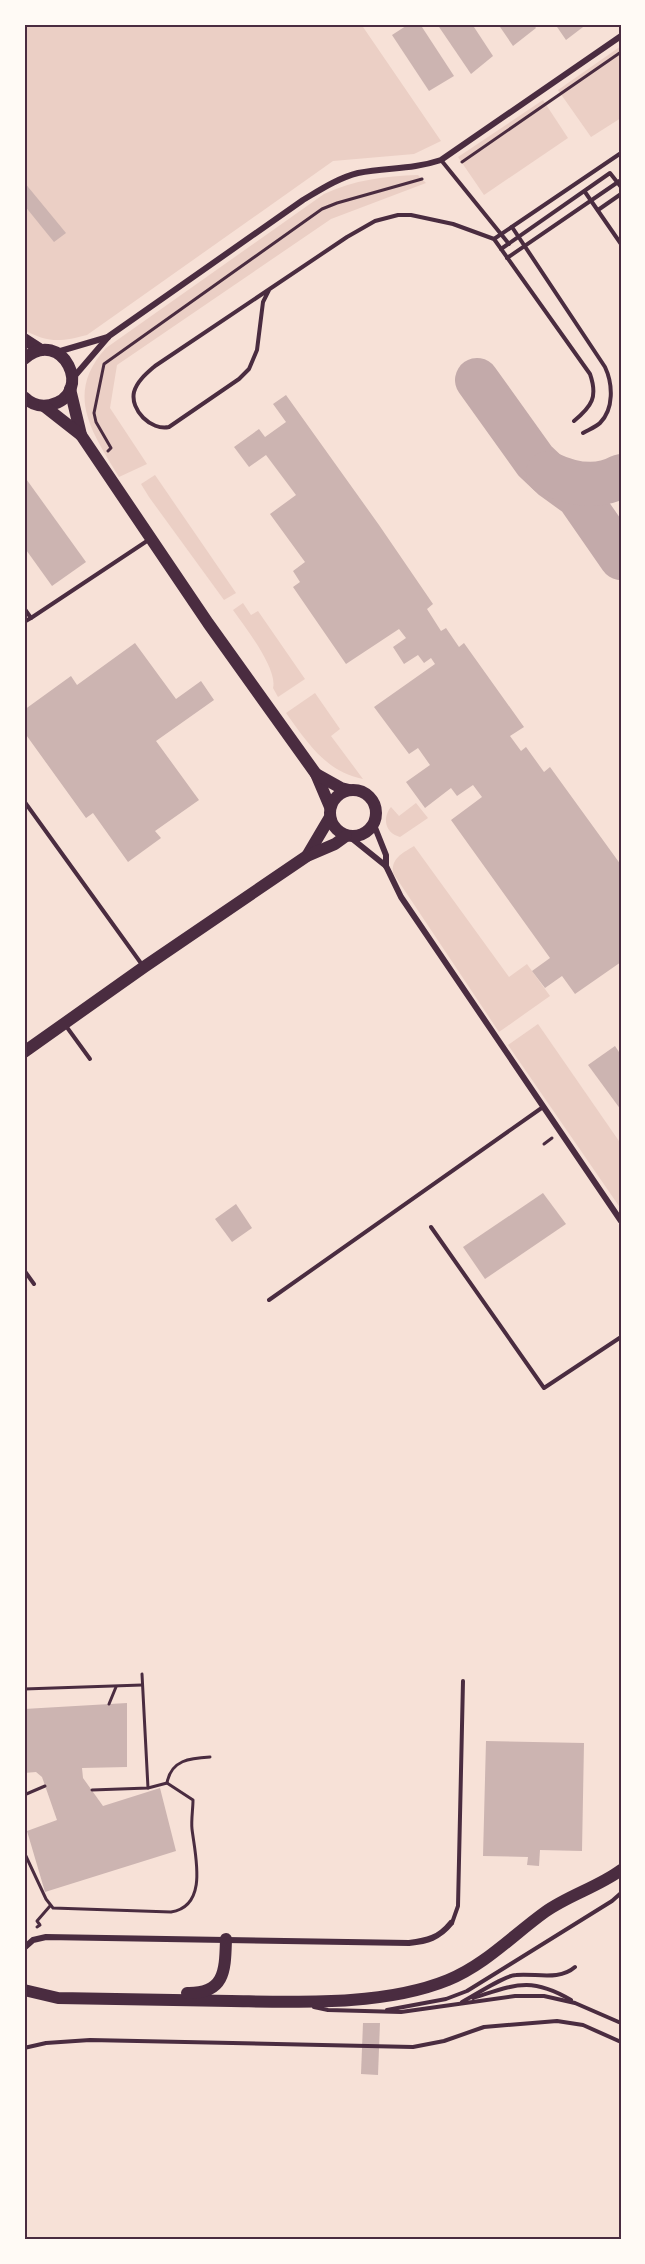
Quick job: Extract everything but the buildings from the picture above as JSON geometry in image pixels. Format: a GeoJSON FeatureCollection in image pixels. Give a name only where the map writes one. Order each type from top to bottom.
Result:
{"type":"FeatureCollection","features":[{"type":"Feature","properties":{"kind":"main road"},"geometry":{"type":"LineString","coordinates":[[24,339],[41,350],[57,352],[67,362],[81,435],[272,715],[316,774],[336,829],[348,836]]}},
{"type":"Feature","properties":{"kind":"main road"},"geometry":{"type":"LineString","coordinates":[[24,359],[41,350]]}},
{"type":"Feature","properties":{"kind":"main road"},"geometry":{"type":"LineString","coordinates":[[34,407],[60,401],[71,384]]}},
{"type":"Feature","properties":{"kind":"main road"},"geometry":{"type":"LineString","coordinates":[[24,397],[34,407],[81,435]]}},
{"type":"Feature","properties":{"kind":"main road"},"geometry":{"type":"LineString","coordinates":[[24,1052],[307,856],[336,844],[348,836],[361,835],[374,825],[376,812],[372,800],[358,790],[348,790],[316,774]]}},
{"type":"Feature","properties":{"kind":"main road"},"geometry":{"type":"LineString","coordinates":[[307,856],[336,797],[348,790]]}},
{"type":"Feature","properties":{"kind":"main road"},"geometry":{"type":"LineString","coordinates":[[24,1990],[58,1998],[289,2002],[390,1995],[420,1990],[449,1980],[482,1961],[546,1912],[621,1870]]}},
{"type":"Feature","properties":{"kind":"main road"},"geometry":{"type":"LineString","coordinates":[[133,1999],[160,1992],[198,1993],[213,1987],[223,1976],[226,1939]]}},
{"type":"Feature","properties":{"kind":"street"},"geometry":{"type":"LineString","coordinates":[[71,384],[109,336],[303,200],[327,186],[356,174],[411,168],[441,160],[621,36]]}},
{"type":"Feature","properties":{"kind":"street"},"geometry":{"type":"LineString","coordinates":[[57,352],[109,336]]}},
{"type":"Feature","properties":{"kind":"street"},"geometry":{"type":"LineString","coordinates":[[374,825],[386,855],[386,866],[401,897],[621,1221]]}},
{"type":"Feature","properties":{"kind":"street"},"geometry":{"type":"LineString","coordinates":[[348,836],[386,866]]}},
{"type":"Feature","properties":{"kind":"street"},"geometry":{"type":"LineString","coordinates":[[24,1948],[33,1940],[46,1937],[409,1943],[428,1941],[437,1937],[451,1923]]}},
{"type":"Feature","properties":{"kind":"lane"},"geometry":{"type":"LineString","coordinates":[[494,240],[621,153]]}},
{"type":"Feature","properties":{"kind":"lane"},"geometry":{"type":"LineString","coordinates":[[441,160],[509,244]]}},
{"type":"Feature","properties":{"kind":"lane"},"geometry":{"type":"LineString","coordinates":[[501,249],[610,173],[619,181],[621,187]]}},
{"type":"Feature","properties":{"kind":"lane"},"geometry":{"type":"LineString","coordinates":[[507,258],[619,181]]}},
{"type":"Feature","properties":{"kind":"lane"},"geometry":{"type":"LineString","coordinates":[[585,192],[621,244]]}},
{"type":"Feature","properties":{"kind":"lane"},"geometry":{"type":"LineString","coordinates":[[598,210],[621,194]]}},
{"type":"Feature","properties":{"kind":"lane"},"geometry":{"type":"LineString","coordinates":[[269,290],[263,302],[257,350],[249,369],[169,427],[156,428],[150,424],[135,405],[134,391],[144,376],[155,366],[347,237],[375,221],[387,217],[411,215],[465,227],[494,240],[590,374],[594,387],[591,404],[585,413],[574,421]]}},
{"type":"Feature","properties":{"kind":"lane"},"geometry":{"type":"LineString","coordinates":[[512,227],[609,377],[610,397],[603,418],[600,423],[584,434]]}},
{"type":"Feature","properties":{"kind":"lane"},"geometry":{"type":"LineString","coordinates":[[24,622],[150,539]]}},
{"type":"Feature","properties":{"kind":"lane"},"geometry":{"type":"LineString","coordinates":[[24,608],[31,618]]}},
{"type":"Feature","properties":{"kind":"lane"},"geometry":{"type":"LineString","coordinates":[[24,801],[144,967]]}},
{"type":"Feature","properties":{"kind":"lane"},"geometry":{"type":"LineString","coordinates":[[64,1023],[90,1059]]}},
{"type":"Feature","properties":{"kind":"lane"},"geometry":{"type":"LineString","coordinates":[[269,1300],[543,1107]]}},
{"type":"Feature","properties":{"kind":"lane"},"geometry":{"type":"LineString","coordinates":[[431,1227],[544,1388],[621,1337]]}},
{"type":"Feature","properties":{"kind":"lane"},"geometry":{"type":"LineString","coordinates":[[24,1270],[34,1284]]}},
{"type":"Feature","properties":{"kind":"lane"},"geometry":{"type":"LineString","coordinates":[[451,1923],[458,1905],[463,1681]]}},
{"type":"Feature","properties":{"kind":"lane"},"geometry":{"type":"LineString","coordinates":[[377,2012],[446,1999],[467,1990],[621,1895]]}},
{"type":"Feature","properties":{"kind":"lane"},"geometry":{"type":"LineString","coordinates":[[458,2003],[484,1991],[506,1977],[562,1974],[575,1967]]}},
{"type":"Feature","properties":{"kind":"lane"},"geometry":{"type":"LineString","coordinates":[[458,2003],[497,1989],[524,1985],[551,1990],[621,2023]]}},
{"type":"Feature","properties":{"kind":"lane"},"geometry":{"type":"LineString","coordinates":[[289,2002],[328,2010],[377,2012],[425,2010],[458,2003],[515,1996],[544,1996],[575,2003]]}},
{"type":"Feature","properties":{"kind":"lane"},"geometry":{"type":"LineString","coordinates":[[24,2048],[65,2041],[125,2040],[412,2047],[444,2041],[484,2027],[557,2021],[583,2025],[621,2042]]}},
{"type":"Feature","properties":{"kind":"path"},"geometry":{"type":"LineString","coordinates":[[462,162],[621,52]]}},
{"type":"Feature","properties":{"kind":"path"},"geometry":{"type":"LineString","coordinates":[[96,457],[111,448],[96,422],[94,413],[104,364],[322,210],[337,203],[422,179]]}},
{"type":"Feature","properties":{"kind":"path"},"geometry":{"type":"LineString","coordinates":[[142,1674],[148,1788]]}},
{"type":"Feature","properties":{"kind":"path"},"geometry":{"type":"LineString","coordinates":[[24,1689],[142,1685]]}},
{"type":"Feature","properties":{"kind":"path"},"geometry":{"type":"LineString","coordinates":[[109,1704],[117,1686]]}},
{"type":"Feature","properties":{"kind":"path"},"geometry":{"type":"LineString","coordinates":[[167,1783],[170,1773],[178,1764],[191,1758],[210,1757]]}},
{"type":"Feature","properties":{"kind":"path"},"geometry":{"type":"LineString","coordinates":[[24,1852],[50,1906],[57,1910],[171,1912],[187,1906],[196,1889],[196,1852],[192,1827],[193,1800],[167,1783],[148,1788],[92,1790]]}},
{"type":"Feature","properties":{"kind":"path"},"geometry":{"type":"LineString","coordinates":[[24,1796],[45,1786]]}},
{"type":"Feature","properties":{"kind":"path"},"geometry":{"type":"LineString","coordinates":[[31,1930],[40,1925],[37,1921],[50,1906]]}},
{"type":"Feature","properties":{"kind":"shaded area"},"geometry":{"type":"Polygon","coordinates":[[[361,24],[441,141],[414,154],[333,161],[87,335],[55,340],[24,330],[24,25],[361,24]]]}},
{"type":"Feature","properties":{"kind":"shaded area"},"geometry":{"type":"Polygon","coordinates":[[[621,46],[621,118],[591,137],[558,90],[621,46]]]}},
{"type":"Feature","properties":{"kind":"shaded area"},"geometry":{"type":"Polygon","coordinates":[[[543,100],[568,138],[484,195],[458,157],[543,100]]]}},
{"type":"Feature","properties":{"kind":"shaded area"},"geometry":{"type":"Polygon","coordinates":[[[418,175],[426,183],[331,219],[117,365],[110,408],[147,464],[119,477],[92,429],[85,397],[87,381],[93,365],[106,348],[324,194],[347,185],[370,180],[418,175]]]}},
{"type":"Feature","properties":{"kind":"shaded area"},"geometry":{"type":"Polygon","coordinates":[[[155,475],[236,593],[224,600],[149,497],[141,484],[155,475]]]}},
{"type":"Feature","properties":{"kind":"shaded area"},"geometry":{"type":"Polygon","coordinates":[[[243,603],[251,615],[258,611],[305,679],[278,697],[273,688],[271,670],[266,659],[233,610],[243,603]]]}},
{"type":"Feature","properties":{"kind":"shaded area"},"geometry":{"type":"Polygon","coordinates":[[[315,693],[340,729],[331,736],[363,779],[338,770],[328,763],[310,745],[286,713],[315,693]]]}},
{"type":"Feature","properties":{"kind":"shaded area"},"geometry":{"type":"Polygon","coordinates":[[[416,803],[428,818],[400,837],[391,832],[386,825],[386,816],[391,807],[399,816],[416,803]]]}},
{"type":"Feature","properties":{"kind":"shaded area"},"geometry":{"type":"Polygon","coordinates":[[[414,846],[509,977],[527,964],[550,996],[499,1032],[393,873],[396,860],[414,846]]]}},
{"type":"Feature","properties":{"kind":"shaded area"},"geometry":{"type":"Polygon","coordinates":[[[538,1024],[621,1144],[621,1209],[508,1045],[538,1024]]]}},
{"type":"Feature","properties":{"kind":"taxiway"},"geometry":{"type":"LineString","coordinates":[[477,380],[535,461],[553,478],[578,496],[621,558]]}},
{"type":"Feature","properties":{"kind":"taxiway"},"geometry":{"type":"LineString","coordinates":[[548,473],[584,484],[603,483],[621,476]]}}]}
